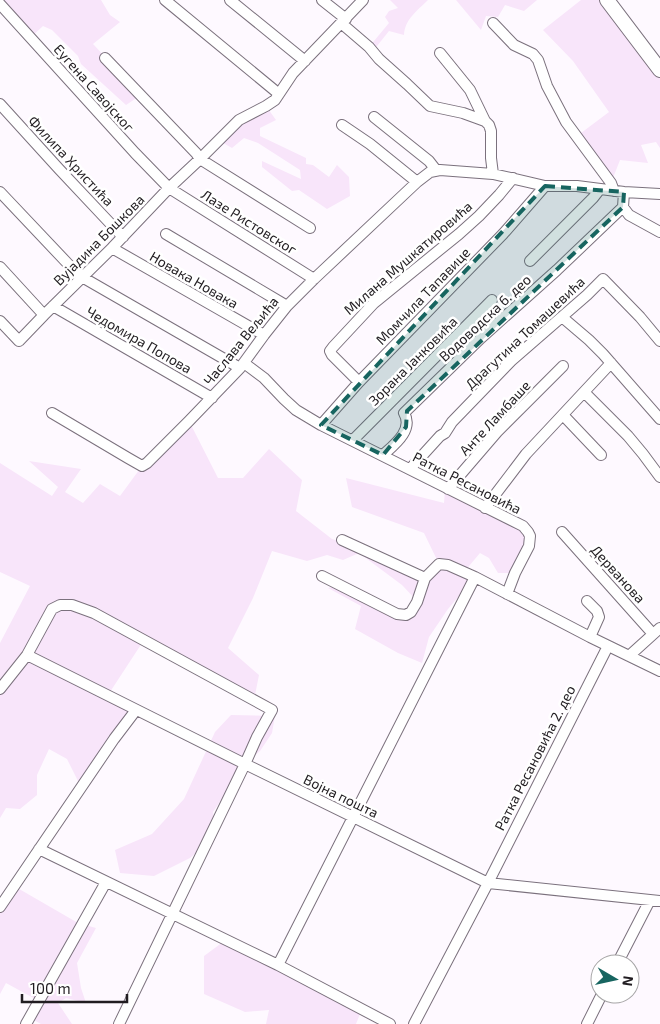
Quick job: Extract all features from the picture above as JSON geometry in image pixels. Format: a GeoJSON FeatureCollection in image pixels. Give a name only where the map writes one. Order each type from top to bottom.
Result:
{"type":"FeatureCollection","features":[{"type":"Feature","properties":{"kind":"main road"},"geometry":{"type":"LineString","coordinates":[[607,0],[660,70]]}},
{"type":"Feature","properties":{"kind":"street"},"geometry":{"type":"LineString","coordinates":[[165,0],[279,94]]}},
{"type":"Feature","properties":{"kind":"street"},"geometry":{"type":"LineString","coordinates":[[230,0],[305,61]]}},
{"type":"Feature","properties":{"kind":"street"},"geometry":{"type":"LineString","coordinates":[[322,0],[379,59],[430,106],[463,113],[485,121]]}},
{"type":"Feature","properties":{"kind":"street","name":"Вујадина Бошкова"},"geometry":{"type":"LineString","coordinates":[[0,322],[20,342],[44,315],[228,130],[239,120],[275,100],[293,73],[363,0]]}},
{"type":"Feature","properties":{"kind":"street","name":"Еугена Савојског"},"geometry":{"type":"LineString","coordinates":[[0,4],[135,153],[170,188]]}},
{"type":"Feature","properties":{"kind":"street"},"geometry":{"type":"LineString","coordinates":[[493,23],[514,45],[533,54],[538,60],[547,86],[566,122],[619,192],[623,207],[630,215],[660,232]]}},
{"type":"Feature","properties":{"kind":"street"},"geometry":{"type":"LineString","coordinates":[[440,53],[470,90],[485,121],[489,125],[494,174]]}},
{"type":"Feature","properties":{"kind":"street"},"geometry":{"type":"LineString","coordinates":[[105,58],[200,159],[310,228]]}},
{"type":"Feature","properties":{"kind":"street","name":"Филипа Христића"},"geometry":{"type":"LineString","coordinates":[[0,104],[123,237]]}},
{"type":"Feature","properties":{"kind":"street"},"geometry":{"type":"LineString","coordinates":[[374,117],[430,161],[436,170],[494,174],[545,186],[577,186],[619,192],[660,194]]}},
{"type":"Feature","properties":{"kind":"street"},"geometry":{"type":"LineString","coordinates":[[342,125],[370,144],[417,182]]}},
{"type":"Feature","properties":{"kind":"street","name":"Часлава Вељића"},"geometry":{"type":"LineString","coordinates":[[52,413],[142,466],[212,398],[242,365],[287,306],[417,182],[430,172],[436,170]]}},
{"type":"Feature","properties":{"kind":"street","name":"Милана Мушкатировића"},"geometry":{"type":"LineString","coordinates":[[359,382],[332,355],[330,351],[333,347],[374,303],[459,234],[514,178]]}},
{"type":"Feature","properties":{"kind":"street","name":"Момчила Тапавице"},"geometry":{"type":"LineString","coordinates":[[320,425],[359,382],[503,234],[545,186]]}},
{"type":"Feature","properties":{"kind":"street","name":"Лазе Ристовског"},"geometry":{"type":"LineString","coordinates":[[170,188],[314,279]]}},
{"type":"Feature","properties":{"kind":"street"},"geometry":{"type":"LineString","coordinates":[[530,261],[600,189]]}},
{"type":"Feature","properties":{"kind":"street","name":"Ратка Ресановића"},"geometry":{"type":"LineString","coordinates":[[0,192],[82,277],[264,378],[284,400],[320,425],[523,526],[530,536],[529,546],[507,594]]}},
{"type":"Feature","properties":{"kind":"street","name":"Водоводска 6. део"},"geometry":{"type":"LineString","coordinates":[[404,413],[481,338],[557,270],[623,207]]}},
{"type":"Feature","properties":{"kind":"street"},"geometry":{"type":"LineString","coordinates":[[166,234],[287,306]]}},
{"type":"Feature","properties":{"kind":"street","name":"Новака Новака"},"geometry":{"type":"LineString","coordinates":[[112,248],[264,335]]}},
{"type":"Feature","properties":{"kind":"street"},"geometry":{"type":"LineString","coordinates":[[0,267],[44,315]]}},
{"type":"Feature","properties":{"kind":"street","name":"Драгутина Томашевића"},"geometry":{"type":"LineString","coordinates":[[410,470],[435,441],[445,433],[452,422],[511,361],[603,279],[640,317],[660,341]]}},
{"type":"Feature","properties":{"kind":"street","name":"Зорана Јанковића"},"geometry":{"type":"LineString","coordinates":[[353,440],[492,300]]}},
{"type":"Feature","properties":{"kind":"street","name":"Чедомира Попова"},"geometry":{"type":"LineString","coordinates":[[53,306],[212,398]]}},
{"type":"Feature","properties":{"kind":"street"},"geometry":{"type":"LineString","coordinates":[[562,316],[611,363],[660,419]]}},
{"type":"Feature","properties":{"kind":"street"},"geometry":{"type":"LineString","coordinates":[[468,324],[481,338]]}},
{"type":"Feature","properties":{"kind":"street"},"geometry":{"type":"LineString","coordinates":[[485,508],[526,454],[611,363]]}},
{"type":"Feature","properties":{"kind":"street","name":"Анте Ламбаше"},"geometry":{"type":"LineString","coordinates":[[448,489],[497,432],[563,366]]}},
{"type":"Feature","properties":{"kind":"street"},"geometry":{"type":"LineString","coordinates":[[584,392],[628,436],[660,477]]}},
{"type":"Feature","properties":{"kind":"street"},"geometry":{"type":"LineString","coordinates":[[383,455],[404,433],[407,421],[404,413],[395,412],[389,405]]}},
{"type":"Feature","properties":{"kind":"street"},"geometry":{"type":"LineString","coordinates":[[563,415],[601,454]]}},
{"type":"Feature","properties":{"kind":"street","name":"Дерванова"},"geometry":{"type":"LineString","coordinates":[[562,532],[657,631]]}},
{"type":"Feature","properties":{"kind":"street"},"geometry":{"type":"LineString","coordinates":[[342,540],[425,578]]}},
{"type":"Feature","properties":{"kind":"street"},"geometry":{"type":"LineString","coordinates":[[322,576],[397,614],[406,615],[411,612],[417,602],[425,578],[439,564],[448,565],[660,671]]}},
{"type":"Feature","properties":{"kind":"street"},"geometry":{"type":"LineString","coordinates":[[278,965],[475,577]]}},
{"type":"Feature","properties":{"kind":"street"},"geometry":{"type":"LineString","coordinates":[[587,601],[597,611],[599,617],[590,637]]}},
{"type":"Feature","properties":{"kind":"street"},"geometry":{"type":"LineString","coordinates":[[0,689],[27,655],[52,609],[60,604],[72,605],[94,612],[272,710],[257,737],[119,1024]]}},
{"type":"Feature","properties":{"kind":"street"},"geometry":{"type":"LineString","coordinates":[[630,656],[657,631]]}},
{"type":"Feature","properties":{"kind":"street","name":"Ратка Ресановића 2. део"},"geometry":{"type":"LineString","coordinates":[[414,1024],[608,646]]}},
{"type":"Feature","properties":{"kind":"street","name":"Војна пошта"},"geometry":{"type":"LineString","coordinates":[[27,655],[353,818],[488,883],[655,900]]}},
{"type":"Feature","properties":{"kind":"street"},"geometry":{"type":"LineString","coordinates":[[0,907],[109,746],[136,710]]}},
{"type":"Feature","properties":{"kind":"street"},"geometry":{"type":"LineString","coordinates":[[39,849],[278,965],[390,1024]]}},
{"type":"Feature","properties":{"kind":"street"},"geometry":{"type":"LineString","coordinates":[[26,1024],[106,882]]}},
{"type":"Feature","properties":{"kind":"street"},"geometry":{"type":"LineString","coordinates":[[623,954],[655,900]]}},
{"type":"Feature","properties":{"kind":"street"},"geometry":{"type":"LineString","coordinates":[[587,1024],[597,1004]]}},
{"type":"Feature","properties":{"kind":"highlighted area"},"geometry":{"type":"Polygon","coordinates":[[[545,186],[624,192],[623,207],[407,411],[406,427],[383,455],[321,425],[545,186]]]}},
{"type":"Feature","properties":{"kind":"shaded area"},"geometry":{"type":"Polygon","coordinates":[[[0,0],[101,0],[110,15],[120,22],[93,44],[141,95],[126,105],[81,64],[78,56],[52,30],[43,26],[30,38],[0,0]]]}},
{"type":"Feature","properties":{"kind":"shaded area"},"geometry":{"type":"Polygon","coordinates":[[[390,0],[428,0],[409,20],[404,35],[389,31],[373,51],[369,47],[389,23],[385,17],[389,11],[398,8],[390,0]]]}},
{"type":"Feature","properties":{"kind":"shaded area"},"geometry":{"type":"Polygon","coordinates":[[[456,0],[537,0],[524,11],[505,5],[498,17],[486,16],[481,30],[456,0]]]}},
{"type":"Feature","properties":{"kind":"shaded area"},"geometry":{"type":"Polygon","coordinates":[[[581,0],[607,0],[660,70],[660,148],[656,142],[641,145],[648,163],[620,160],[611,183],[577,136],[609,112],[573,61],[543,30],[581,0]]]}},
{"type":"Feature","properties":{"kind":"shaded area"},"geometry":{"type":"Polygon","coordinates":[[[266,106],[276,120],[260,128],[260,136],[306,158],[306,164],[313,165],[329,177],[337,165],[349,177],[350,196],[327,209],[299,190],[292,191],[262,167],[262,161],[301,179],[300,170],[258,143],[244,138],[232,148],[218,140],[266,106]]]}},
{"type":"Feature","properties":{"kind":"shaded area"},"geometry":{"type":"Polygon","coordinates":[[[189,421],[218,478],[243,478],[269,449],[302,480],[296,511],[332,539],[357,546],[425,578],[439,564],[424,533],[352,507],[346,478],[444,503],[445,490],[523,526],[530,536],[515,573],[498,573],[489,558],[480,553],[464,572],[475,577],[448,609],[429,637],[422,663],[398,653],[355,629],[361,606],[328,588],[340,585],[406,615],[417,601],[402,585],[359,553],[343,560],[327,555],[307,561],[272,551],[253,598],[228,648],[259,675],[254,700],[144,640],[108,695],[136,710],[81,787],[67,759],[49,749],[37,775],[37,795],[20,809],[6,808],[0,818],[0,643],[30,586],[0,572],[0,463],[52,496],[58,487],[29,461],[81,469],[65,492],[83,503],[100,484],[120,496],[142,466],[189,421]]]}},
{"type":"Feature","properties":{"kind":"shaded area"},"geometry":{"type":"Polygon","coordinates":[[[231,715],[275,716],[272,733],[260,751],[245,764],[213,812],[216,836],[190,858],[154,876],[120,873],[115,850],[152,834],[184,799],[215,732],[231,715]]]}},
{"type":"Feature","properties":{"kind":"shaded area"},"geometry":{"type":"Polygon","coordinates":[[[14,886],[78,923],[96,928],[77,963],[81,988],[86,1003],[66,998],[58,1003],[72,1024],[41,1024],[30,1018],[39,1001],[6,983],[0,994],[0,908],[14,886]]]}},
{"type":"Feature","properties":{"kind":"shaded area"},"geometry":{"type":"Polygon","coordinates":[[[223,942],[362,1009],[356,1024],[266,1024],[269,1010],[245,1012],[204,994],[204,956],[223,942]]]}}]}
